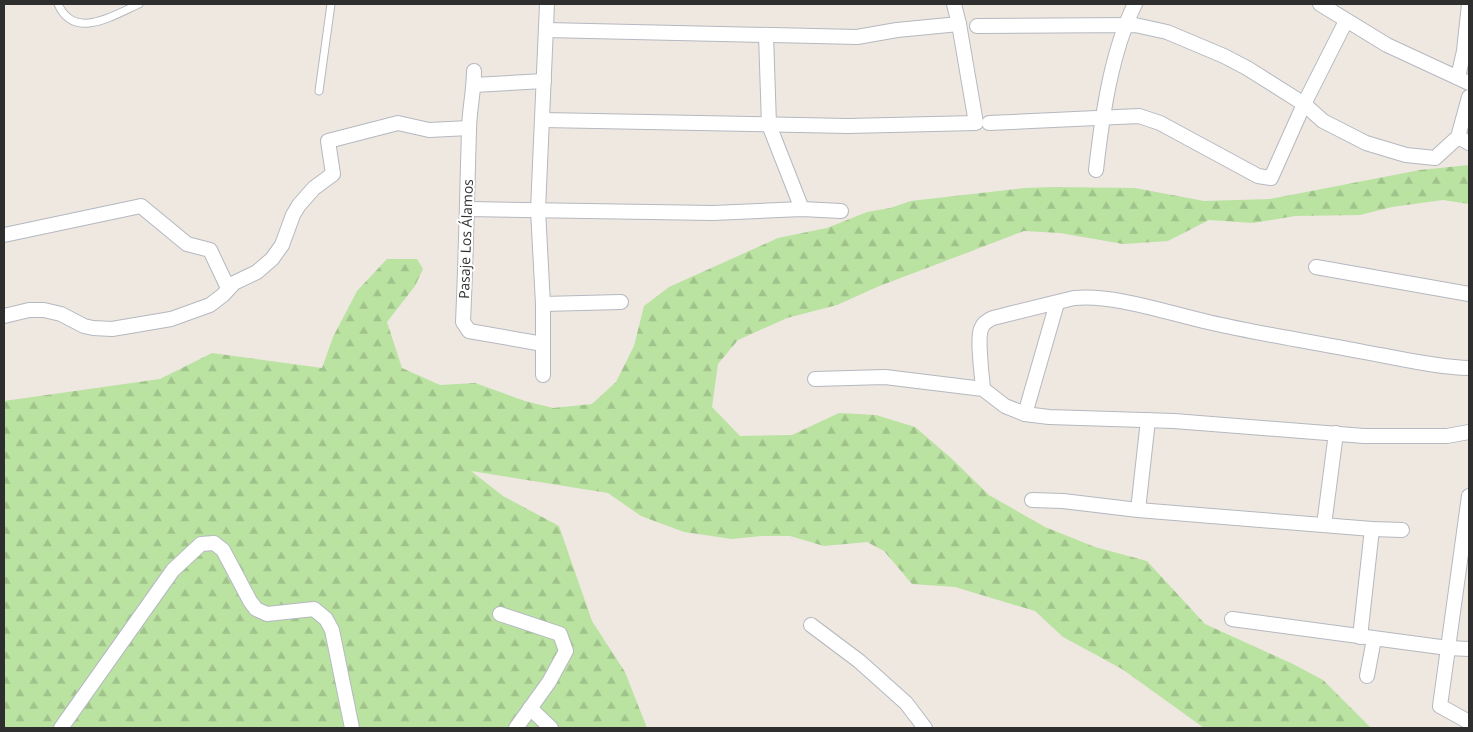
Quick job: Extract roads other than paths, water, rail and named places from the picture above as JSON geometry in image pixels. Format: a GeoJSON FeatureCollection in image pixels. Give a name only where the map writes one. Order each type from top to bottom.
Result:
{"type":"FeatureCollection","features":[{"type":"Feature","properties":{"kind":"street"},"geometry":{"type":"LineString","coordinates":[[543,375],[543,304],[538,210],[547,4]]}},
{"type":"Feature","properties":{"kind":"street"},"geometry":{"type":"LineString","coordinates":[[543,120],[848,126],[976,123],[954,4]]}},
{"type":"Feature","properties":{"kind":"street"},"geometry":{"type":"LineString","coordinates":[[1096,170],[1102,117],[1124,26],[1135,4]]}},
{"type":"Feature","properties":{"kind":"street"},"geometry":{"type":"LineString","coordinates":[[1320,4],[1387,46],[1463,80],[1469,4]]}},
{"type":"Feature","properties":{"kind":"street"},"geometry":{"type":"LineString","coordinates":[[989,123],[1139,116],[1154,120],[1258,176],[1271,178],[1304,104],[1346,22]]}},
{"type":"Feature","properties":{"kind":"street"},"geometry":{"type":"LineString","coordinates":[[546,30],[857,37],[897,30],[959,24]]}},
{"type":"Feature","properties":{"kind":"street"},"geometry":{"type":"LineString","coordinates":[[977,26],[1135,25],[1154,28],[1189,40],[1247,68],[1304,104],[1323,121],[1366,143],[1406,155],[1435,158],[1464,140],[1469,97]]}},
{"type":"Feature","properties":{"kind":"street"},"geometry":{"type":"LineString","coordinates":[[766,35],[770,125],[802,209]]}},
{"type":"Feature","properties":{"kind":"street","name":"Pasaje Los Álamos"},"geometry":{"type":"LineString","coordinates":[[543,344],[469,331],[463,322],[468,209],[469,128],[474,78],[544,81]]}},
{"type":"Feature","properties":{"kind":"street"},"geometry":{"type":"LineString","coordinates":[[4,316],[29,310],[44,310],[61,314],[84,326],[112,329],[155,323],[187,314],[217,301],[228,288],[240,279],[262,268],[272,259],[282,245],[293,215],[299,205],[314,188],[333,174],[328,141],[398,123],[429,130],[469,128]]}},
{"type":"Feature","properties":{"kind":"street"},"geometry":{"type":"LineString","coordinates":[[4,235],[141,206],[187,244],[210,250],[228,288]]}},
{"type":"Feature","properties":{"kind":"street"},"geometry":{"type":"LineString","coordinates":[[468,209],[713,213],[802,209],[841,211]]}},
{"type":"Feature","properties":{"kind":"street"},"geometry":{"type":"LineString","coordinates":[[1316,268],[1469,294]]}},
{"type":"Feature","properties":{"kind":"street"},"geometry":{"type":"LineString","coordinates":[[983,389],[980,334],[984,324],[993,318],[1084,297],[1111,300],[1220,324],[1451,367],[1469,368]]}},
{"type":"Feature","properties":{"kind":"street"},"geometry":{"type":"LineString","coordinates":[[543,304],[620,302]]}},
{"type":"Feature","properties":{"kind":"street"},"geometry":{"type":"LineString","coordinates":[[1025,414],[1058,302]]}},
{"type":"Feature","properties":{"kind":"street"},"geometry":{"type":"LineString","coordinates":[[815,379],[885,377],[983,389],[1005,406],[1025,414],[1049,417],[1148,420],[1364,436],[1447,436],[1469,432]]}},
{"type":"Feature","properties":{"kind":"street"},"geometry":{"type":"LineString","coordinates":[[1138,510],[1148,420]]}},
{"type":"Feature","properties":{"kind":"street"},"geometry":{"type":"LineString","coordinates":[[1324,525],[1336,434]]}},
{"type":"Feature","properties":{"kind":"street"},"geometry":{"type":"LineString","coordinates":[[1469,496],[1440,706],[1469,722]]}},
{"type":"Feature","properties":{"kind":"street"},"geometry":{"type":"LineString","coordinates":[[1032,500],[1063,501],[1138,510],[1402,530]]}},
{"type":"Feature","properties":{"kind":"street"},"geometry":{"type":"LineString","coordinates":[[1367,676],[1372,529]]}},
{"type":"Feature","properties":{"kind":"street"},"geometry":{"type":"LineString","coordinates":[[61,728],[174,570],[201,544],[210,542],[223,550],[256,609],[267,614],[314,609],[326,619],[332,630],[352,728]]}},
{"type":"Feature","properties":{"kind":"street"},"geometry":{"type":"LineString","coordinates":[[500,614],[560,634],[566,650],[549,682],[516,728]]}},
{"type":"Feature","properties":{"kind":"street"},"geometry":{"type":"LineString","coordinates":[[1232,618],[1367,638],[1469,649]]}},
{"type":"Feature","properties":{"kind":"street"},"geometry":{"type":"LineString","coordinates":[[811,625],[859,661],[906,703],[925,728]]}},
{"type":"Feature","properties":{"kind":"street"},"geometry":{"type":"LineString","coordinates":[[530,708],[551,728]]}},
{"type":"Feature","properties":{"kind":"lane"},"geometry":{"type":"LineString","coordinates":[[58,4],[69,19],[83,24],[96,22],[139,4]]}},
{"type":"Feature","properties":{"kind":"lane"},"geometry":{"type":"LineString","coordinates":[[319,91],[331,4]]}}]}
